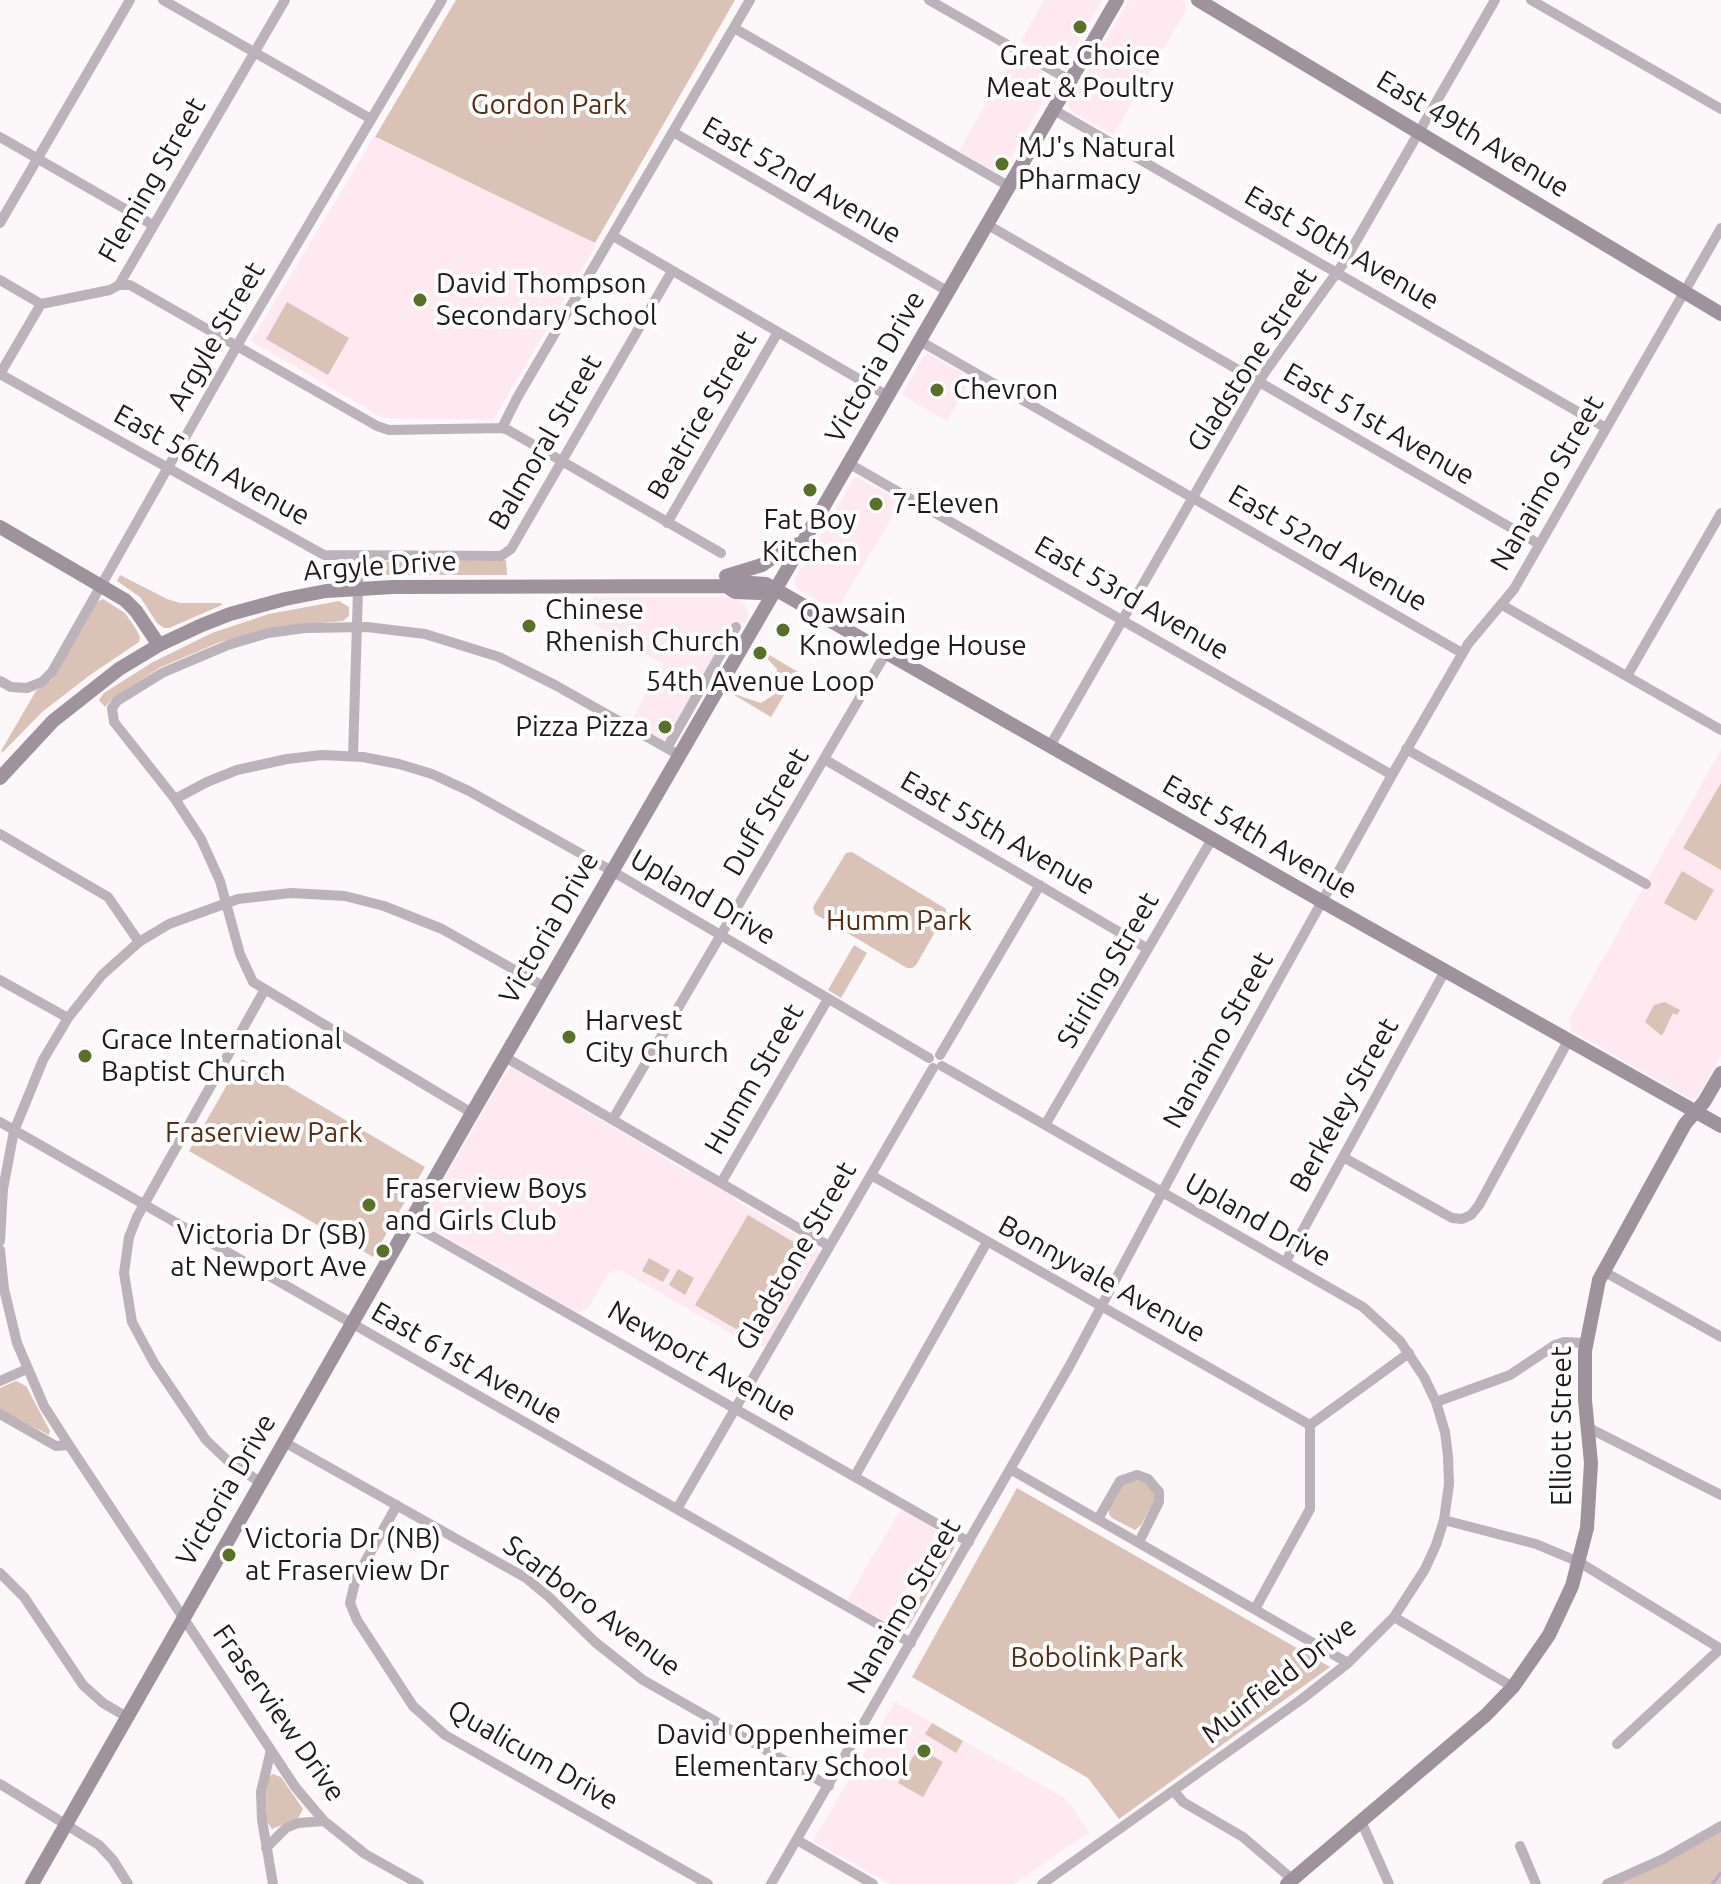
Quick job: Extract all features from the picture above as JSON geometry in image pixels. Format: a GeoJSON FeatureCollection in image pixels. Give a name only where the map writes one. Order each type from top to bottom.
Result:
{"type":"FeatureCollection","features":[{"type":"Feature","properties":{"kind":"street"},"geometry":{"type":"LineString","coordinates":[[0,223],[130,0]]}},
{"type":"Feature","properties":{"kind":"street"},"geometry":{"type":"LineString","coordinates":[[163,0],[371,119]]}},
{"type":"Feature","properties":{"kind":"street","name":"Fleming Street"},"geometry":{"type":"LineString","coordinates":[[41,304],[110,290],[119,285],[285,0]]}},
{"type":"Feature","properties":{"kind":"street","name":"Argyle Street"},"geometry":{"type":"LineString","coordinates":[[0,681],[11,687],[27,688],[42,682],[52,672],[237,346],[442,0]]}},
{"type":"Feature","properties":{"kind":"street"},"geometry":{"type":"LineString","coordinates":[[502,428],[750,0]]}},
{"type":"Feature","properties":{"kind":"street"},"geometry":{"type":"LineString","coordinates":[[929,0],[1071,81]]}},
{"type":"Feature","properties":{"kind":"street","name":"Victoria Drive"},"geometry":{"type":"LineString","coordinates":[[32,1884],[612,871],[673,752],[715,679],[758,621],[1117,0]]}},
{"type":"Feature","properties":{"kind":"street","name":"East 49th Avenue"},"geometry":{"type":"LineString","coordinates":[[1198,0],[1721,314]]}},
{"type":"Feature","properties":{"kind":"street","name":"Gladstone Street"},"geometry":{"type":"LineString","coordinates":[[1050,746],[1260,382],[1337,273],[1495,0]]}},
{"type":"Feature","properties":{"kind":"street"},"geometry":{"type":"LineString","coordinates":[[1531,0],[1721,109]]}},
{"type":"Feature","properties":{"kind":"street"},"geometry":{"type":"LineString","coordinates":[[734,28],[1010,187]]}},
{"type":"Feature","properties":{"kind":"street","name":"East 50th Avenue"},"geometry":{"type":"LineString","coordinates":[[1054,110],[1606,428]]}},
{"type":"Feature","properties":{"kind":"street","name":"East 52nd Avenue"},"geometry":{"type":"LineString","coordinates":[[673,132],[949,292]]}},
{"type":"Feature","properties":{"kind":"street"},"geometry":{"type":"LineString","coordinates":[[0,137],[153,225]]}},
{"type":"Feature","properties":{"kind":"street","name":"East 51st Avenue"},"geometry":{"type":"LineString","coordinates":[[988,225],[1539,544]]}},
{"type":"Feature","properties":{"kind":"street","name":"Nanaimo Street"},"geometry":{"type":"LineString","coordinates":[[771,1884],[1010,1469],[1406,749],[1462,653],[1502,605],[1539,544],[1721,228]]}},
{"type":"Feature","properties":{"kind":"street"},"geometry":{"type":"LineString","coordinates":[[613,236],[888,396]]}},
{"type":"Feature","properties":{"kind":"street","name":"Balmoral Street"},"geometry":{"type":"LineString","coordinates":[[507,553],[672,271]]}},
{"type":"Feature","properties":{"kind":"street"},"geometry":{"type":"LineString","coordinates":[[0,280],[41,304],[0,374]]}},
{"type":"Feature","properties":{"kind":"street"},"geometry":{"type":"LineString","coordinates":[[119,285],[130,285],[377,426],[389,430],[502,428],[721,553]]}},
{"type":"Feature","properties":{"kind":"street","name":"Beatrice Street"},"geometry":{"type":"LineString","coordinates":[[667,523],[778,332]]}},
{"type":"Feature","properties":{"kind":"street","name":"East 52nd Avenue"},"geometry":{"type":"LineString","coordinates":[[920,341],[1462,653]]}},
{"type":"Feature","properties":{"kind":"street","name":"East 56th Avenue"},"geometry":{"type":"LineString","coordinates":[[0,374],[324,555],[501,556],[507,553]]}},
{"type":"Feature","properties":{"kind":"street","name":"East 53rd Avenue"},"geometry":{"type":"LineString","coordinates":[[848,463],[1392,775]]}},
{"type":"Feature","properties":{"kind":"street"},"geometry":{"type":"LineString","coordinates":[[1627,676],[1721,513]]}},
{"type":"Feature","properties":{"kind":"street"},"geometry":{"type":"LineString","coordinates":[[0,527],[125,600],[159,645]]}},
{"type":"Feature","properties":{"kind":"street"},"geometry":{"type":"LineString","coordinates":[[708,585],[762,565],[784,549],[802,543]]}},
{"type":"Feature","properties":{"kind":"street"},"geometry":{"type":"LineString","coordinates":[[353,756],[359,557]]}},
{"type":"Feature","properties":{"kind":"street","name":"Argyle Drive"},"geometry":{"type":"LineString","coordinates":[[0,778],[31,742],[73,703],[119,669],[159,645],[257,606],[326,591],[359,588],[708,585],[760,593],[775,590]]}},
{"type":"Feature","properties":{"kind":"street"},"geometry":{"type":"LineString","coordinates":[[732,589],[752,605],[758,621]]}},
{"type":"Feature","properties":{"kind":"street","name":"East 54th Avenue"},"geometry":{"type":"LineString","coordinates":[[775,590],[1721,1126]]}},
{"type":"Feature","properties":{"kind":"street"},"geometry":{"type":"LineString","coordinates":[[1502,605],[1721,730]]}},
{"type":"Feature","properties":{"kind":"street"},"geometry":{"type":"LineString","coordinates":[[472,1113],[253,982],[245,970],[215,869],[201,839],[175,799],[114,722],[111,712],[117,701],[162,673],[228,645],[268,633],[305,628],[357,627],[425,634],[499,657],[673,752]]}},
{"type":"Feature","properties":{"kind":"street"},"geometry":{"type":"LineString","coordinates":[[715,679],[710,669],[736,627]]}},
{"type":"Feature","properties":{"kind":"street","name":"Duff Street"},"geometry":{"type":"LineString","coordinates":[[613,1119],[886,653]]}},
{"type":"Feature","properties":{"kind":"street"},"geometry":{"type":"LineString","coordinates":[[1406,749],[1646,884]]}},
{"type":"Feature","properties":{"kind":"street","name":"Upland Drive"},"geometry":{"type":"LineString","coordinates":[[175,799],[207,782],[250,766],[298,758],[353,756],[399,764],[432,774],[469,791],[1363,1307],[1389,1329],[1409,1353],[1436,1402]]}},
{"type":"Feature","properties":{"kind":"street","name":"East 55th Avenue"},"geometry":{"type":"LineString","coordinates":[[824,759],[1148,949]]}},
{"type":"Feature","properties":{"kind":"street"},"geometry":{"type":"LineString","coordinates":[[0,834],[108,897],[139,942]]}},
{"type":"Feature","properties":{"kind":"street","name":"Stirling Street"},"geometry":{"type":"LineString","coordinates":[[1045,1125],[1212,839]]}},
{"type":"Feature","properties":{"kind":"street","name":"Gladstone Street"},"geometry":{"type":"LineString","coordinates":[[677,1509],[1040,885]]}},
{"type":"Feature","properties":{"kind":"street"},"geometry":{"type":"LineString","coordinates":[[0,1241],[3,1189],[14,1131],[38,1071],[68,1018],[102,975],[139,942],[169,924],[226,902],[291,893],[345,896],[384,906],[442,929],[545,987]]}},
{"type":"Feature","properties":{"kind":"street","name":"Berkeley Street"},"geometry":{"type":"LineString","coordinates":[[1286,1261],[1445,971]]}},
{"type":"Feature","properties":{"kind":"street"},"geometry":{"type":"LineString","coordinates":[[0,980],[68,1018]]}},
{"type":"Feature","properties":{"kind":"street"},"geometry":{"type":"LineString","coordinates":[[260,1482],[228,1461],[206,1440],[138,1338],[127,1303],[125,1257],[129,1237],[143,1205],[264,991]]}},
{"type":"Feature","properties":{"kind":"street","name":"Humm Street"},"geometry":{"type":"LineString","coordinates":[[721,1183],[828,999]]}},
{"type":"Feature","properties":{"kind":"street"},"geometry":{"type":"LineString","coordinates":[[1343,1157],[1452,1218],[1462,1219],[1471,1215],[1568,1041]]}},
{"type":"Feature","properties":{"kind":"street"},"geometry":{"type":"LineString","coordinates":[[505,1057],[829,1246]]}},
{"type":"Feature","properties":{"kind":"street","name":"Elliott Street"},"geometry":{"type":"LineString","coordinates":[[1290,1882],[1486,1715],[1513,1687],[1549,1635],[1562,1610],[1579,1562],[1591,1497],[1584,1369],[1591,1310],[1603,1271],[1678,1136],[1721,1073]]}},
{"type":"Feature","properties":{"kind":"street","name":"East 61st Avenue"},"geometry":{"type":"LineString","coordinates":[[0,1122],[911,1643]]}},
{"type":"Feature","properties":{"kind":"street","name":"Bonnyvale Avenue"},"geometry":{"type":"LineString","coordinates":[[871,1175],[1310,1425]]}},
{"type":"Feature","properties":{"kind":"street","name":"Newport Avenue"},"geometry":{"type":"LineString","coordinates":[[409,1223],[969,1542]]}},
{"type":"Feature","properties":{"kind":"street"},"geometry":{"type":"LineString","coordinates":[[855,1476],[987,1242]]}},
{"type":"Feature","properties":{"kind":"street","name":"Fraserview Drive"},"geometry":{"type":"LineString","coordinates":[[0,1250],[9,1314],[27,1369],[44,1406],[69,1445],[296,1788],[324,1821],[365,1854],[419,1884]]}},
{"type":"Feature","properties":{"kind":"street"},"geometry":{"type":"LineString","coordinates":[[1603,1271],[1721,1337]]}},
{"type":"Feature","properties":{"kind":"street"},"geometry":{"type":"LineString","coordinates":[[1436,1402],[1510,1375],[1555,1345],[1585,1343]]}},
{"type":"Feature","properties":{"kind":"street"},"geometry":{"type":"LineString","coordinates":[[1255,1609],[1310,1509],[1310,1425],[1409,1353]]}},
{"type":"Feature","properties":{"kind":"street"},"geometry":{"type":"LineString","coordinates":[[0,1381],[27,1369]]}},
{"type":"Feature","properties":{"kind":"street","name":"Muirfield Drive"},"geometry":{"type":"LineString","coordinates":[[1043,1884],[1302,1699],[1348,1663],[1394,1617],[1425,1569],[1444,1520],[1449,1484],[1448,1456],[1436,1402]]}},
{"type":"Feature","properties":{"kind":"street"},"geometry":{"type":"LineString","coordinates":[[0,1414],[56,1446],[69,1445]]}},
{"type":"Feature","properties":{"kind":"street"},"geometry":{"type":"LineString","coordinates":[[1589,1428],[1721,1495]]}},
{"type":"Feature","properties":{"kind":"street","name":"Scarboro Avenue"},"geometry":{"type":"LineString","coordinates":[[284,1442],[526,1578],[595,1642],[643,1680],[829,1786]]}},
{"type":"Feature","properties":{"kind":"street"},"geometry":{"type":"LineString","coordinates":[[1010,1469],[1348,1663]]}},
{"type":"Feature","properties":{"kind":"street"},"geometry":{"type":"LineString","coordinates":[[1098,1519],[1120,1481],[1137,1475],[1148,1479],[1159,1492],[1159,1502],[1139,1542]]}},
{"type":"Feature","properties":{"kind":"street","name":"Qualicum Drive"},"geometry":{"type":"LineString","coordinates":[[397,1505],[356,1578],[350,1603],[357,1620],[413,1706],[445,1735],[708,1884]]}},
{"type":"Feature","properties":{"kind":"street"},"geometry":{"type":"LineString","coordinates":[[1444,1520],[1536,1544],[1579,1562],[1721,1649],[1617,1744]]}},
{"type":"Feature","properties":{"kind":"street"},"geometry":{"type":"LineString","coordinates":[[0,1573],[24,1597],[83,1685],[103,1703],[127,1717]]}},
{"type":"Feature","properties":{"kind":"street"},"geometry":{"type":"LineString","coordinates":[[1394,1617],[1513,1687]]}},
{"type":"Feature","properties":{"kind":"street"},"geometry":{"type":"LineString","coordinates":[[271,1750],[261,1792],[273,1884]]}},
{"type":"Feature","properties":{"kind":"street"},"geometry":{"type":"LineString","coordinates":[[0,1784],[99,1845],[128,1884]]}},
{"type":"Feature","properties":{"kind":"street"},"geometry":{"type":"LineString","coordinates":[[1174,1791],[1183,1802],[1243,1837],[1290,1882]]}},
{"type":"Feature","properties":{"kind":"street"},"geometry":{"type":"LineString","coordinates":[[266,1848],[286,1828],[298,1823],[324,1821]]}},
{"type":"Feature","properties":{"kind":"street"},"geometry":{"type":"LineString","coordinates":[[1361,1821],[1389,1884]]}},
{"type":"Feature","properties":{"kind":"street"},"geometry":{"type":"LineString","coordinates":[[1607,1884],[1663,1859],[1721,1826]]}},
{"type":"Feature","properties":{"kind":"street"},"geometry":{"type":"LineString","coordinates":[[797,1840],[873,1884]]}},
{"type":"Feature","properties":{"kind":"street"},"geometry":{"type":"LineString","coordinates":[[1520,1846],[1536,1884]]}},
{"type":"Feature","properties":{"kind":"shaded area"},"geometry":{"type":"Polygon","coordinates":[[[1044,0],[1102,0],[1065,65],[1058,65],[1021,42],[1044,0]]]}},
{"type":"Feature","properties":{"kind":"shaded area"},"geometry":{"type":"Polygon","coordinates":[[[1129,0],[1180,0],[1185,3],[1186,10],[1113,135],[1071,111],[1068,104],[1129,0]]]}},
{"type":"Feature","properties":{"kind":"shaded area"},"geometry":{"type":"Polygon","coordinates":[[[1012,57],[1051,77],[1053,84],[1006,167],[996,172],[959,151],[1012,57]]]}},
{"type":"Feature","properties":{"kind":"shaded area","name":"David Thompson Secondary School"},"geometry":{"type":"Polygon","coordinates":[[[374,137],[596,245],[493,420],[383,418],[251,341],[374,137]]]}},
{"type":"Feature","properties":{"kind":"shaded area"},"geometry":{"type":"Polygon","coordinates":[[[928,354],[972,378],[947,421],[902,395],[923,357],[928,354]]]}},
{"type":"Feature","properties":{"kind":"shaded area"},"geometry":{"type":"Polygon","coordinates":[[[854,478],[898,500],[900,504],[836,611],[797,588],[794,581],[854,478]]]}},
{"type":"Feature","properties":{"kind":"shaded area"},"geometry":{"type":"Polygon","coordinates":[[[595,597],[733,597],[742,601],[749,613],[746,622],[741,624],[734,621],[665,740],[638,727],[634,715],[663,664],[589,621],[589,602],[595,597]]]}},
{"type":"Feature","properties":{"kind":"shaded area"},"geometry":{"type":"Polygon","coordinates":[[[1721,750],[1721,1055],[1698,1097],[1691,1099],[1570,1030],[1568,1021],[1721,750]]]}},
{"type":"Feature","properties":{"kind":"shaded area"},"geometry":{"type":"Polygon","coordinates":[[[512,1067],[686,1171],[693,1171],[731,1194],[735,1200],[816,1244],[819,1254],[766,1345],[755,1347],[620,1270],[608,1273],[588,1308],[578,1313],[424,1224],[422,1218],[507,1070],[512,1067]]]}},
{"type":"Feature","properties":{"kind":"shaded area"},"geometry":{"type":"Polygon","coordinates":[[[904,1510],[931,1525],[937,1533],[891,1615],[883,1620],[850,1602],[849,1597],[899,1512],[904,1510]]]}},
{"type":"Feature","properties":{"kind":"shaded area","name":"David Oppenheimer Elementary School"},"geometry":{"type":"Polygon","coordinates":[[[895,1702],[1066,1799],[1089,1832],[1014,1884],[890,1884],[813,1841],[895,1702]]]}},
{"type":"Feature","properties":{"kind":"green space","name":"Gordon Park"},"geometry":{"type":"Polygon","coordinates":[[[456,0],[735,0],[595,243],[375,137],[456,0]]]}},
{"type":"Feature","properties":{"kind":"green space"},"geometry":{"type":"Polygon","coordinates":[[[287,302],[349,338],[328,375],[266,339],[287,302]]]}},
{"type":"Feature","properties":{"kind":"green space"},"geometry":{"type":"Polygon","coordinates":[[[506,560],[507,575],[372,575],[365,570],[366,564],[373,562],[506,560]]]}},
{"type":"Feature","properties":{"kind":"green space"},"geometry":{"type":"Polygon","coordinates":[[[120,575],[180,603],[222,605],[164,628],[157,623],[140,597],[117,581],[120,575]]]}},
{"type":"Feature","properties":{"kind":"green space"},"geometry":{"type":"Polygon","coordinates":[[[103,599],[125,613],[140,637],[139,642],[42,712],[1,751],[36,691],[52,680],[97,602],[103,599]]]}},
{"type":"Feature","properties":{"kind":"green space"},"geometry":{"type":"Polygon","coordinates":[[[339,601],[349,607],[349,616],[343,621],[282,626],[220,642],[159,668],[105,707],[99,700],[104,693],[153,662],[212,633],[269,614],[339,601]]]}},
{"type":"Feature","properties":{"kind":"green space"},"geometry":{"type":"Polygon","coordinates":[[[756,647],[798,672],[771,717],[731,693],[761,703],[775,694],[777,669],[756,647]]]}},
{"type":"Feature","properties":{"kind":"green space"},"geometry":{"type":"Polygon","coordinates":[[[1721,783],[1721,870],[1683,848],[1721,783]]]}},
{"type":"Feature","properties":{"kind":"green space","name":"Humm Park"},"geometry":{"type":"Polygon","coordinates":[[[852,852],[946,909],[912,968],[907,968],[815,914],[813,907],[846,853],[852,852]]]}},
{"type":"Feature","properties":{"kind":"green space"},"geometry":{"type":"Polygon","coordinates":[[[1682,871],[1714,890],[1696,921],[1664,903],[1682,871]]]}},
{"type":"Feature","properties":{"kind":"green space"},"geometry":{"type":"Polygon","coordinates":[[[854,945],[867,953],[841,998],[828,990],[854,945]]]}},
{"type":"Feature","properties":{"kind":"green space"},"geometry":{"type":"Polygon","coordinates":[[[1665,1002],[1680,1010],[1677,1015],[1673,1013],[1662,1036],[1645,1022],[1654,1005],[1665,1002]]]}},
{"type":"Feature","properties":{"kind":"green space","name":"Fraserview Park"},"geometry":{"type":"Polygon","coordinates":[[[242,1059],[425,1167],[373,1257],[189,1151],[242,1059]]]}},
{"type":"Feature","properties":{"kind":"green space"},"geometry":{"type":"Polygon","coordinates":[[[748,1215],[812,1253],[760,1343],[695,1305],[748,1215]]]}},
{"type":"Feature","properties":{"kind":"green space"},"geometry":{"type":"Polygon","coordinates":[[[649,1258],[670,1270],[663,1282],[642,1271],[649,1258]]]}},
{"type":"Feature","properties":{"kind":"green space"},"geometry":{"type":"Polygon","coordinates":[[[678,1269],[694,1278],[685,1295],[669,1285],[678,1269]]]}},
{"type":"Feature","properties":{"kind":"green space"},"geometry":{"type":"Polygon","coordinates":[[[16,1381],[26,1386],[50,1431],[49,1435],[0,1410],[0,1388],[16,1381]]]}},
{"type":"Feature","properties":{"kind":"green space"},"geometry":{"type":"Polygon","coordinates":[[[1134,1480],[1147,1483],[1154,1493],[1154,1502],[1135,1530],[1109,1514],[1109,1508],[1123,1485],[1134,1480]]]}},
{"type":"Feature","properties":{"kind":"green space","name":"Bobolink Park"},"geometry":{"type":"Polygon","coordinates":[[[1017,1488],[1330,1667],[1119,1819],[1088,1778],[912,1677],[1017,1488]]]}},
{"type":"Feature","properties":{"kind":"green space"},"geometry":{"type":"Polygon","coordinates":[[[948,1535],[955,1542],[954,1548],[908,1628],[899,1631],[895,1628],[897,1619],[905,1623],[949,1546],[943,1541],[948,1535]]]}},
{"type":"Feature","properties":{"kind":"green space"},"geometry":{"type":"Polygon","coordinates":[[[932,1723],[963,1741],[956,1753],[925,1734],[932,1723]]]}},
{"type":"Feature","properties":{"kind":"green space"},"geometry":{"type":"Polygon","coordinates":[[[918,1748],[943,1762],[923,1797],[898,1783],[918,1748]]]}},
{"type":"Feature","properties":{"kind":"green space"},"geometry":{"type":"Polygon","coordinates":[[[272,1774],[281,1777],[303,1809],[298,1818],[272,1829],[267,1822],[266,1782],[272,1774]]]}},
{"type":"Feature","properties":{"kind":"green space"},"geometry":{"type":"Polygon","coordinates":[[[1721,1828],[1721,1884],[1615,1884],[1721,1828]]]}},
{"type":"Feature","properties":{"kind":"waterway"},"geometry":{"type":"LineString","coordinates":[[1712,1884],[1721,1873]]}},
{"type":"Feature","properties":{"kind":"place","name":"Great Choice Meat & Poultry"},"geometry":{"type":"Point","coordinates":[1080,27]}},
{"type":"Feature","properties":{"kind":"place","name":"MJ's Natural Pharmacy"},"geometry":{"type":"Point","coordinates":[1002,164]}},
{"type":"Feature","properties":{"kind":"place","name":"David Thompson Secondary School"},"geometry":{"type":"Point","coordinates":[420,300]}},
{"type":"Feature","properties":{"kind":"place","name":"Chevron"},"geometry":{"type":"Point","coordinates":[937,390]}},
{"type":"Feature","properties":{"kind":"place","name":"Fat Boy Kitchen"},"geometry":{"type":"Point","coordinates":[810,490]}},
{"type":"Feature","properties":{"kind":"place","name":"7-Eleven"},"geometry":{"type":"Point","coordinates":[876,504]}},
{"type":"Feature","properties":{"kind":"place","name":"Chinese Rhenish Church"},"geometry":{"type":"Point","coordinates":[529,626]}},
{"type":"Feature","properties":{"kind":"place","name":"Qawsain Knowledge House"},"geometry":{"type":"Point","coordinates":[783,630]}},
{"type":"Feature","properties":{"kind":"place","name":"54th Avenue Loop"},"geometry":{"type":"Point","coordinates":[760,653]}},
{"type":"Feature","properties":{"kind":"place","name":"Pizza Pizza"},"geometry":{"type":"Point","coordinates":[665,727]}},
{"type":"Feature","properties":{"kind":"place","name":"Harvest City Church"},"geometry":{"type":"Point","coordinates":[569,1037]}},
{"type":"Feature","properties":{"kind":"place","name":"Grace International Baptist Church"},"geometry":{"type":"Point","coordinates":[85,1056]}},
{"type":"Feature","properties":{"kind":"place","name":"Fraserview Boys and Girls Club"},"geometry":{"type":"Point","coordinates":[369,1205]}},
{"type":"Feature","properties":{"kind":"place","name":"Victoria Dr (SB) at Newport Ave"},"geometry":{"type":"Point","coordinates":[383,1251]}},
{"type":"Feature","properties":{"kind":"place","name":"Victoria Dr (NB) at Fraserview Dr"},"geometry":{"type":"Point","coordinates":[229,1555]}},
{"type":"Feature","properties":{"kind":"place","name":"David Oppenheimer Elementary School"},"geometry":{"type":"Point","coordinates":[924,1751]}}]}
